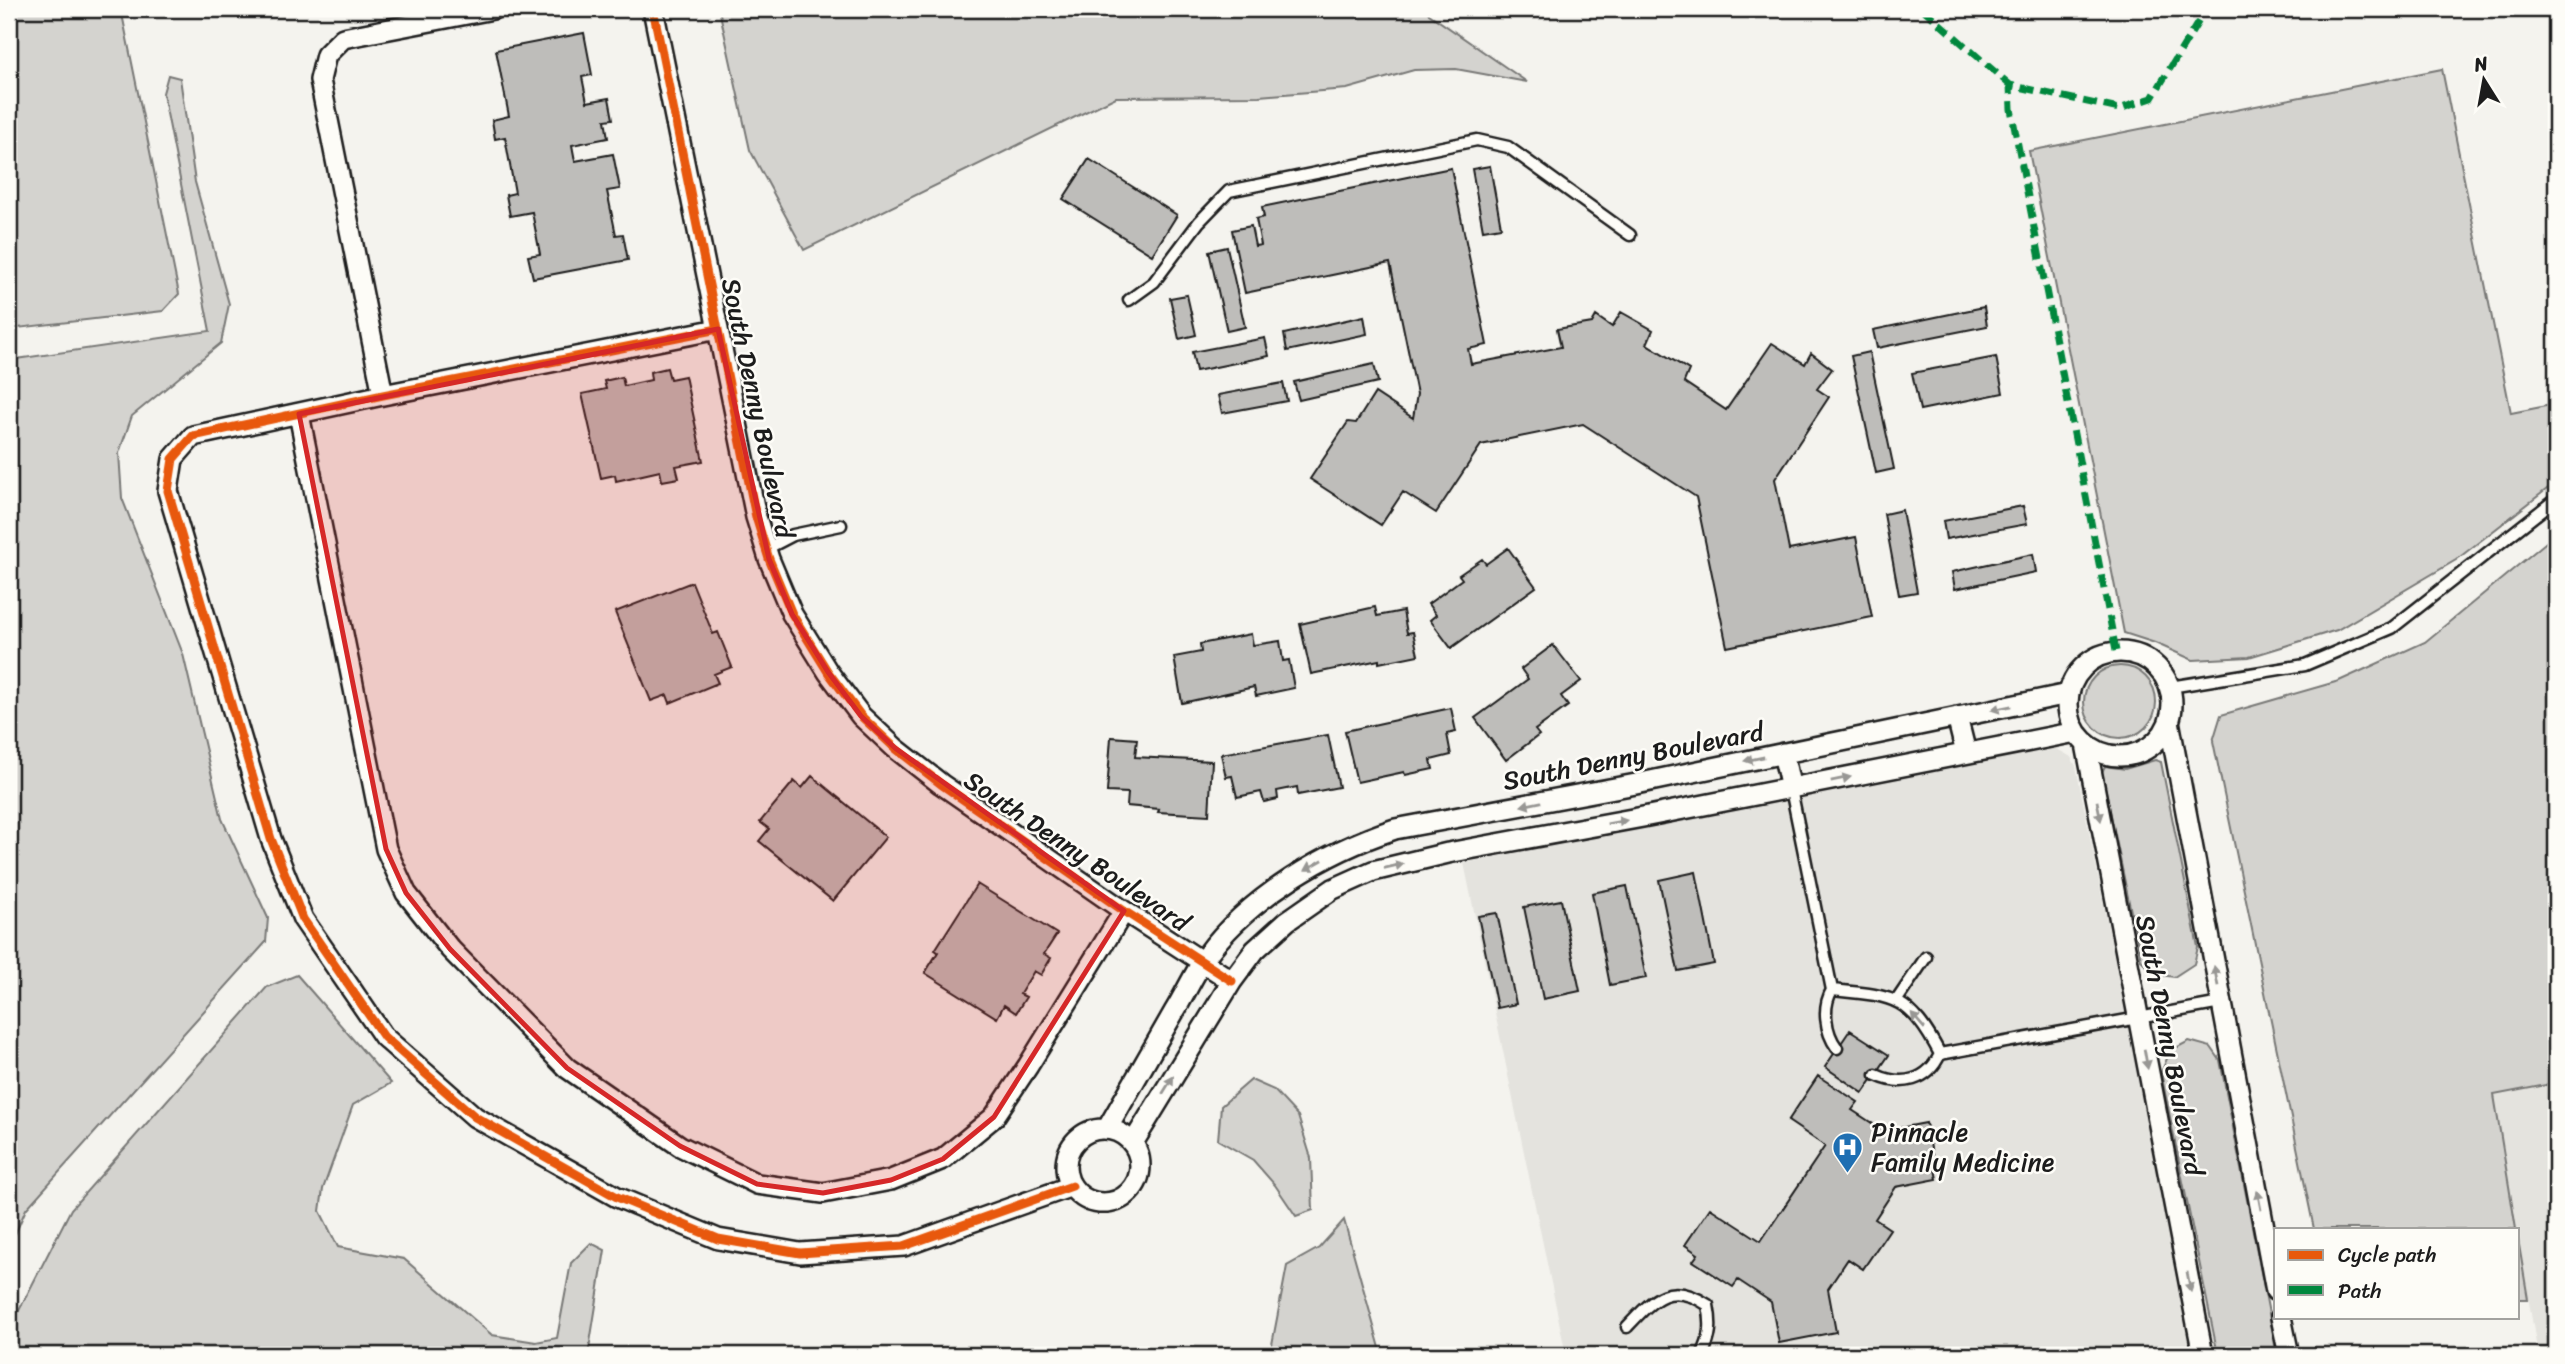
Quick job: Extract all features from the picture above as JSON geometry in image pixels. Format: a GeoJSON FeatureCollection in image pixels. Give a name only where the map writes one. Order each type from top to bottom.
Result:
{"type":"FeatureCollection","features":[{"type":"Feature","properties":{"kind":"street"},"geometry":{"type":"LineString","coordinates":[[383,395],[320,80],[326,55],[343,38],[493,9]]}},
{"type":"Feature","properties":{"kind":"street","name":"South Denny Boulevard"},"geometry":{"type":"LineString","coordinates":[[653,9],[756,517],[792,614],[828,672],[861,716],[895,748],[941,784],[1124,911],[1232,981]]}},
{"type":"Feature","properties":{"kind":"street"},"geometry":{"type":"LineString","coordinates":[[718,329],[383,395],[193,436],[173,459],[168,491],[271,839],[303,919],[384,1037],[475,1117],[617,1197],[718,1240],[800,1253],[904,1246],[1072,1186]]}},
{"type":"Feature","properties":{"kind":"street","name":"South Denny Boulevard"},"geometry":{"type":"LineString","coordinates":[[299,414],[386,849],[406,893],[450,950],[567,1068],[680,1146],[757,1184],[823,1193],[891,1180],[943,1159],[994,1117],[1124,911]]}},
{"type":"Feature","properties":{"kind":"street"},"geometry":{"type":"LineString","coordinates":[[1133,1143],[1232,981],[1255,950],[1287,921],[1333,889],[1373,871],[1448,853],[1791,789],[1966,753],[2081,738],[2101,752],[2117,756],[2134,754],[2149,747],[2161,736],[2169,721],[2172,704],[2170,687],[2162,672],[2149,660],[2133,653],[2116,651],[2099,655],[2085,665],[2074,678],[2068,694]]}},
{"type":"Feature","properties":{"kind":"street","name":"South Denny Boulevard"},"geometry":{"type":"LineString","coordinates":[[1107,1129],[1203,962],[1243,916],[1312,865],[1360,840],[1395,830],[1622,787],[2068,694],[2070,720],[2081,738],[2139,1019],[2203,1355]]}},
{"type":"Feature","properties":{"kind":"street"},"geometry":{"type":"LineString","coordinates":[[1957,717],[1966,753]]}},
{"type":"Feature","properties":{"kind":"street"},"geometry":{"type":"LineString","coordinates":[[2169,721],[2274,1281]]}},
{"type":"Feature","properties":{"kind":"street","name":"South Denny Boulevard"},"geometry":{"type":"LineString","coordinates":[[1783,753],[1791,789]]}},
{"type":"Feature","properties":{"kind":"street"},"geometry":{"type":"LineString","coordinates":[[1107,1129],[1124,1135],[1133,1143],[1139,1154],[1140,1166],[1138,1178],[1124,1197],[1101,1203],[1090,1200],[1072,1186],[1066,1168],[1070,1147],[1078,1138],[1089,1131],[1107,1129]]}},
{"type":"Feature","properties":{"kind":"street"},"geometry":{"type":"LineString","coordinates":[[2281,1318],[2288,1355]]}},
{"type":"Feature","properties":{"kind":"lane"},"geometry":{"type":"LineString","coordinates":[[1129,300],[1154,282],[1199,222],[1229,191],[1477,140],[1508,147],[1630,235]]}},
{"type":"Feature","properties":{"kind":"lane"},"geometry":{"type":"LineString","coordinates":[[2170,687],[2305,665],[2392,628],[2556,499]]}},
{"type":"Feature","properties":{"kind":"lane"},"geometry":{"type":"LineString","coordinates":[[766,549],[793,535],[841,525]]}},
{"type":"Feature","properties":{"kind":"lane"},"geometry":{"type":"LineString","coordinates":[[1791,789],[1832,989],[1825,1003],[1828,1026],[1837,1048]]}},
{"type":"Feature","properties":{"kind":"lane"},"geometry":{"type":"LineString","coordinates":[[1897,1000],[1926,957]]}},
{"type":"Feature","properties":{"kind":"lane"},"geometry":{"type":"LineString","coordinates":[[1832,989],[1875,993],[1897,1000],[1920,1020],[1940,1054]]}},
{"type":"Feature","properties":{"kind":"lane"},"geometry":{"type":"LineString","coordinates":[[1940,1054],[2221,1003]]}},
{"type":"Feature","properties":{"kind":"lane"},"geometry":{"type":"LineString","coordinates":[[1876,1074],[1889,1081],[1918,1078],[1933,1068],[1940,1054]]}},
{"type":"Feature","properties":{"kind":"lane"},"geometry":{"type":"LineString","coordinates":[[1627,1326],[1651,1300],[1675,1291],[1693,1295],[1708,1305],[1712,1324],[1711,1337],[1702,1355]]}},
{"type":"Feature","properties":{"kind":"highlighted area"},"geometry":{"type":"Polygon","coordinates":[[[718,329],[769,559],[792,614],[828,672],[861,716],[895,748],[1124,911],[994,1117],[943,1159],[891,1180],[823,1193],[757,1184],[680,1146],[567,1068],[450,949],[406,893],[386,849],[299,414],[718,329]]]}},
{"type":"Feature","properties":{"kind":"shaded area"},"geometry":{"type":"Polygon","coordinates":[[[9,9],[121,9],[179,294],[163,311],[9,329],[9,9]]]}},
{"type":"Feature","properties":{"kind":"shaded area"},"geometry":{"type":"Polygon","coordinates":[[[719,9],[1427,9],[1429,14],[1527,82],[1456,69],[1414,70],[1347,89],[1259,96],[1116,97],[804,250],[750,150],[719,9]]]}},
{"type":"Feature","properties":{"kind":"shaded area"},"geometry":{"type":"Polygon","coordinates":[[[2442,69],[2511,413],[2556,404],[2556,482],[2456,560],[2337,630],[2249,657],[2193,660],[2124,633],[2029,151],[2442,69]]]}},
{"type":"Feature","properties":{"kind":"shaded area"},"geometry":{"type":"Polygon","coordinates":[[[168,75],[180,78],[195,182],[229,304],[221,343],[132,416],[119,453],[122,498],[183,654],[222,819],[268,918],[266,942],[26,1209],[9,1248],[9,360],[210,331],[163,93],[168,75]]]}},
{"type":"Feature","properties":{"kind":"shaded area"},"geometry":{"type":"Polygon","coordinates":[[[2556,534],[2556,1083],[2494,1095],[2516,1228],[2314,1228],[2213,741],[2221,715],[2339,681],[2425,642],[2556,534]]]}},
{"type":"Feature","properties":{"kind":"shaded area"},"geometry":{"type":"Polygon","coordinates":[[[2127,666],[2146,676],[2154,688],[2154,716],[2146,728],[2134,736],[2113,738],[2094,728],[2086,716],[2084,695],[2094,676],[2106,668],[2127,666]]]}},
{"type":"Feature","properties":{"kind":"shaded area"},"geometry":{"type":"Polygon","coordinates":[[[2052,746],[2071,757],[2076,766],[2194,1355],[1566,1355],[1464,863],[2052,746]]]}},
{"type":"Feature","properties":{"kind":"shaded area"},"geometry":{"type":"Polygon","coordinates":[[[2155,760],[2161,762],[2198,947],[2194,964],[2174,977],[2155,974],[2141,960],[2102,772],[2105,766],[2125,769],[2155,760]]]}},
{"type":"Feature","properties":{"kind":"shaded area"},"geometry":{"type":"Polygon","coordinates":[[[297,975],[391,1083],[353,1105],[323,1189],[320,1211],[338,1247],[404,1259],[492,1335],[536,1342],[557,1338],[571,1263],[591,1243],[605,1250],[588,1355],[9,1355],[9,1330],[71,1209],[267,987],[297,975]]]}},
{"type":"Feature","properties":{"kind":"shaded area"},"geometry":{"type":"Polygon","coordinates":[[[2189,1041],[2211,1047],[2220,1060],[2277,1355],[2218,1355],[2161,1073],[2170,1051],[2189,1041]]]}},
{"type":"Feature","properties":{"kind":"shaded area"},"geometry":{"type":"Polygon","coordinates":[[[1251,1080],[1274,1090],[1298,1116],[1311,1158],[1313,1210],[1296,1216],[1275,1185],[1253,1160],[1218,1140],[1221,1106],[1251,1080]]]}},
{"type":"Feature","properties":{"kind":"shaded area"},"geometry":{"type":"Polygon","coordinates":[[[2556,1083],[2556,1355],[2538,1355],[2520,1249],[2520,1228],[2517,1228],[2494,1095],[2556,1083]]]}},
{"type":"Feature","properties":{"kind":"shaded area"},"geometry":{"type":"Polygon","coordinates":[[[1344,1220],[1382,1355],[1270,1355],[1287,1266],[1319,1248],[1344,1220]]]}},
{"type":"Feature","properties":{"kind":"shaded area"},"geometry":{"type":"Polygon","coordinates":[[[2520,1251],[2528,1299],[2520,1299],[2520,1251]]]}},
{"type":"Feature","properties":{"kind":"building"},"geometry":{"type":"Polygon","coordinates":[[[584,33],[592,75],[582,77],[587,102],[609,98],[613,119],[605,120],[608,138],[572,145],[575,161],[613,154],[620,189],[607,191],[616,235],[623,234],[628,260],[533,278],[528,256],[540,254],[532,212],[510,216],[506,195],[515,193],[505,137],[495,139],[492,120],[509,116],[496,50],[584,33]]]}},
{"type":"Feature","properties":{"kind":"building"},"geometry":{"type":"Polygon","coordinates":[[[1089,159],[1177,215],[1152,255],[1063,199],[1089,159]]]}},
{"type":"Feature","properties":{"kind":"building"},"geometry":{"type":"Polygon","coordinates":[[[1490,166],[1501,227],[1483,230],[1472,169],[1490,166]]]}},
{"type":"Feature","properties":{"kind":"building"},"geometry":{"type":"Polygon","coordinates":[[[1451,168],[1487,345],[1468,349],[1471,364],[1561,347],[1557,329],[1592,323],[1596,316],[1612,327],[1621,312],[1653,330],[1647,344],[1689,370],[1684,382],[1726,410],[1772,343],[1805,364],[1811,353],[1832,369],[1817,389],[1829,397],[1775,479],[1789,550],[1856,537],[1872,617],[1727,647],[1696,497],[1583,424],[1481,445],[1436,513],[1403,492],[1381,525],[1310,479],[1348,422],[1356,423],[1375,393],[1413,418],[1417,394],[1390,263],[1245,293],[1232,230],[1251,226],[1255,246],[1261,245],[1256,219],[1264,217],[1262,207],[1451,168]]]}},
{"type":"Feature","properties":{"kind":"building"},"geometry":{"type":"Polygon","coordinates":[[[1227,247],[1245,327],[1227,331],[1209,251],[1227,247]]]}},
{"type":"Feature","properties":{"kind":"building"},"geometry":{"type":"Polygon","coordinates":[[[1187,295],[1196,335],[1179,339],[1170,298],[1187,295]]]}},
{"type":"Feature","properties":{"kind":"building"},"geometry":{"type":"Polygon","coordinates":[[[1984,307],[1987,326],[1877,348],[1873,330],[1984,307]]]}},
{"type":"Feature","properties":{"kind":"building"},"geometry":{"type":"Polygon","coordinates":[[[1364,316],[1367,334],[1287,351],[1284,334],[1364,316]]]}},
{"type":"Feature","properties":{"kind":"building"},"geometry":{"type":"Polygon","coordinates":[[[1265,338],[1269,356],[1196,371],[1192,352],[1265,338]]]}},
{"type":"Feature","properties":{"kind":"building"},"geometry":{"type":"Polygon","coordinates":[[[1869,352],[1894,469],[1876,473],[1851,356],[1869,352]]]}},
{"type":"Feature","properties":{"kind":"building"},"geometry":{"type":"Polygon","coordinates":[[[1996,357],[2003,393],[1920,410],[1912,373],[1996,357]]]}},
{"type":"Feature","properties":{"kind":"building"},"geometry":{"type":"Polygon","coordinates":[[[1374,364],[1378,382],[1299,400],[1294,382],[1374,364]]]}},
{"type":"Feature","properties":{"kind":"building"},"geometry":{"type":"Polygon","coordinates":[[[667,368],[670,379],[685,376],[703,461],[676,466],[679,478],[662,481],[660,471],[616,481],[615,475],[601,478],[582,394],[606,389],[604,381],[622,377],[624,386],[651,380],[650,372],[667,368]]]}},
{"type":"Feature","properties":{"kind":"building"},"geometry":{"type":"Polygon","coordinates":[[[1283,383],[1287,401],[1222,413],[1218,395],[1283,383]]]}},
{"type":"Feature","properties":{"kind":"building"},"geometry":{"type":"Polygon","coordinates":[[[2023,506],[2027,524],[1946,539],[1943,521],[2023,506]]]}},
{"type":"Feature","properties":{"kind":"building"},"geometry":{"type":"Polygon","coordinates":[[[1902,510],[1917,592],[1899,595],[1884,514],[1902,510]]]}},
{"type":"Feature","properties":{"kind":"building"},"geometry":{"type":"Polygon","coordinates":[[[1508,548],[1536,587],[1451,648],[1430,620],[1436,615],[1428,604],[1462,579],[1459,575],[1482,559],[1486,564],[1508,548]]]}},
{"type":"Feature","properties":{"kind":"building"},"geometry":{"type":"Polygon","coordinates":[[[2033,554],[2036,572],[1955,589],[1952,572],[2033,554]]]}},
{"type":"Feature","properties":{"kind":"building"},"geometry":{"type":"Polygon","coordinates":[[[692,582],[713,634],[718,632],[732,667],[714,674],[718,683],[670,703],[667,695],[651,701],[615,612],[692,582]]]}},
{"type":"Feature","properties":{"kind":"building"},"geometry":{"type":"Polygon","coordinates":[[[1375,607],[1377,616],[1403,611],[1407,633],[1413,632],[1418,655],[1311,674],[1300,624],[1375,607]]]}},
{"type":"Feature","properties":{"kind":"building"},"geometry":{"type":"Polygon","coordinates":[[[1251,634],[1253,645],[1280,641],[1283,661],[1289,660],[1294,688],[1256,696],[1254,687],[1182,703],[1174,657],[1201,652],[1200,644],[1251,634]]]}},
{"type":"Feature","properties":{"kind":"building"},"geometry":{"type":"Polygon","coordinates":[[[1553,645],[1581,681],[1561,696],[1568,706],[1535,730],[1539,735],[1506,760],[1475,718],[1528,679],[1521,669],[1553,645]]]}},
{"type":"Feature","properties":{"kind":"building"},"geometry":{"type":"Polygon","coordinates":[[[1451,708],[1456,732],[1447,734],[1451,755],[1431,760],[1433,769],[1357,782],[1345,731],[1451,708]]]}},
{"type":"Feature","properties":{"kind":"building"},"geometry":{"type":"Polygon","coordinates":[[[1328,735],[1339,787],[1298,795],[1297,787],[1277,791],[1278,799],[1264,802],[1261,792],[1237,797],[1232,776],[1226,777],[1221,754],[1328,735]]]}},
{"type":"Feature","properties":{"kind":"building"},"geometry":{"type":"Polygon","coordinates":[[[1111,737],[1137,739],[1135,757],[1212,761],[1209,815],[1158,812],[1159,809],[1127,806],[1128,793],[1107,792],[1111,737]]]}},
{"type":"Feature","properties":{"kind":"building"},"geometry":{"type":"Polygon","coordinates":[[[812,776],[886,837],[833,901],[759,841],[769,829],[760,822],[794,781],[802,788],[812,776]]]}},
{"type":"Feature","properties":{"kind":"building"},"geometry":{"type":"Polygon","coordinates":[[[1696,872],[1714,964],[1678,971],[1659,880],[1696,872]]]}},
{"type":"Feature","properties":{"kind":"building"},"geometry":{"type":"Polygon","coordinates":[[[977,884],[1057,934],[1044,954],[1051,958],[1041,975],[1034,971],[1020,994],[1026,997],[1016,1013],[1004,1005],[997,1018],[925,973],[938,952],[935,950],[977,884]]]}},
{"type":"Feature","properties":{"kind":"building"},"geometry":{"type":"Polygon","coordinates":[[[1627,886],[1646,978],[1610,985],[1592,893],[1627,886]]]}},
{"type":"Feature","properties":{"kind":"building"},"geometry":{"type":"Polygon","coordinates":[[[1561,900],[1580,991],[1543,999],[1524,907],[1561,900]]]}},
{"type":"Feature","properties":{"kind":"building"},"geometry":{"type":"Polygon","coordinates":[[[1497,913],[1516,1004],[1497,1008],[1478,916],[1497,913]]]}},
{"type":"Feature","properties":{"kind":"building"},"geometry":{"type":"Polygon","coordinates":[[[1850,1030],[1889,1055],[1863,1093],[1825,1067],[1850,1030]]]}},
{"type":"Feature","properties":{"kind":"building"},"geometry":{"type":"Polygon","coordinates":[[[1818,1076],[1858,1102],[1852,1110],[1884,1131],[1926,1123],[1937,1179],[1896,1187],[1875,1219],[1890,1229],[1863,1269],[1848,1259],[1828,1289],[1836,1332],[1779,1343],[1771,1302],[1738,1280],[1733,1287],[1693,1261],[1698,1254],[1685,1245],[1710,1208],[1761,1241],[1825,1146],[1788,1121],[1818,1076]]]}},
{"type":"Feature","properties":{"kind":"marked path"},"geometry":{"type":"LineString","coordinates":[[1923,9],[2010,85]]}},
{"type":"Feature","properties":{"kind":"marked path"},"geometry":{"type":"LineString","coordinates":[[2116,651],[2011,109],[2010,85],[2119,109],[2152,98],[2206,9]]}},
{"type":"Feature","properties":{"kind":"cycle path"},"geometry":{"type":"LineString","coordinates":[[653,9],[756,517],[769,559],[792,614],[828,672],[861,716],[895,748],[941,784],[1124,911],[1232,981]]}},
{"type":"Feature","properties":{"kind":"cycle path"},"geometry":{"type":"LineString","coordinates":[[718,329],[383,395],[193,436],[173,459],[168,491],[271,839],[303,919],[384,1037],[475,1117],[617,1197],[718,1239],[800,1253],[904,1246],[1072,1186]]}},
{"type":"Feature","properties":{"kind":"place","name":"Pinnacle Family Medicine"},"geometry":{"type":"Point","coordinates":[1848,1174]}}]}
